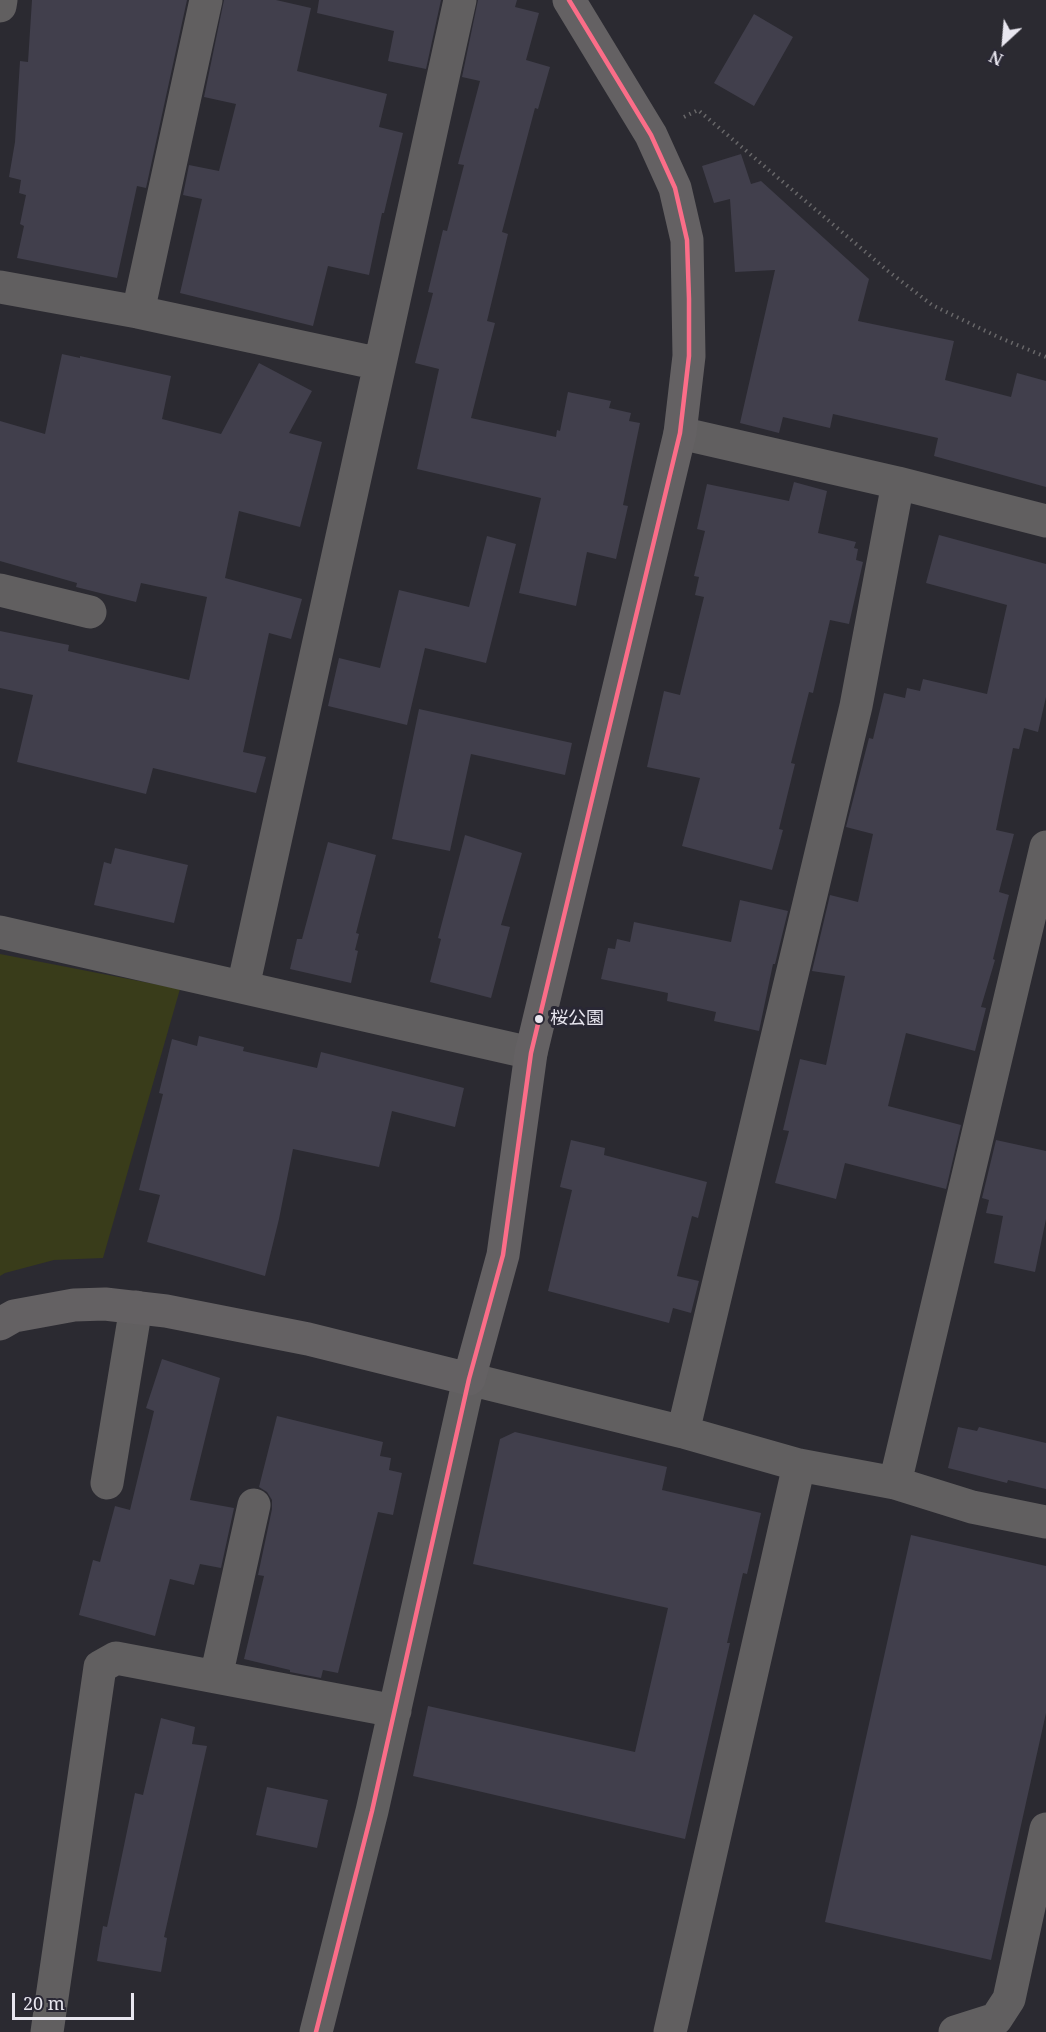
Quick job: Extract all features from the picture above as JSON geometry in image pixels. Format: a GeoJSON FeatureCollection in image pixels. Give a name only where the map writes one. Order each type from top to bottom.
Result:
{"type":"FeatureCollection","features":[{"type":"Feature","properties":{"kind":"street"},"geometry":{"type":"LineString","coordinates":[[0,0],[0,6]]}},
{"type":"Feature","properties":{"kind":"street"},"geometry":{"type":"LineString","coordinates":[[138,312],[206,0]]}},
{"type":"Feature","properties":{"kind":"street"},"geometry":{"type":"LineString","coordinates":[[243,987],[460,0]]}},
{"type":"Feature","properties":{"kind":"street"},"geometry":{"type":"LineString","coordinates":[[316,2032],[372,1811],[469,1379],[503,1255],[531,1053],[680,433],[689,356],[687,240],[675,188],[651,135],[568,0]]}},
{"type":"Feature","properties":{"kind":"street"},"geometry":{"type":"LineString","coordinates":[[0,287],[138,312],[380,364]]}},
{"type":"Feature","properties":{"kind":"street"},"geometry":{"type":"LineString","coordinates":[[680,433],[898,483],[1046,521]]}},
{"type":"Feature","properties":{"kind":"street"},"geometry":{"type":"LineString","coordinates":[[683,1432],[856,706],[898,483]]}},
{"type":"Feature","properties":{"kind":"street"},"geometry":{"type":"LineString","coordinates":[[0,590],[90,612]]}},
{"type":"Feature","properties":{"kind":"street"},"geometry":{"type":"LineString","coordinates":[[896,1483],[1046,847]]}},
{"type":"Feature","properties":{"kind":"street"},"geometry":{"type":"LineString","coordinates":[[0,932],[531,1053]]}},
{"type":"Feature","properties":{"kind":"street"},"geometry":{"type":"LineString","coordinates":[[0,1324],[14,1316],[74,1305],[105,1304],[166,1311],[308,1339],[683,1432],[799,1465],[896,1483],[972,1507],[1046,1522]]}},
{"type":"Feature","properties":{"kind":"street"},"geometry":{"type":"LineString","coordinates":[[107,1483],[136,1307]]}},
{"type":"Feature","properties":{"kind":"street"},"geometry":{"type":"LineString","coordinates":[[670,2032],[799,1465]]}},
{"type":"Feature","properties":{"kind":"street"},"geometry":{"type":"LineString","coordinates":[[216,1677],[254,1505]]}},
{"type":"Feature","properties":{"kind":"street"},"geometry":{"type":"LineString","coordinates":[[47,2032],[100,1667],[116,1658],[395,1711]]}},
{"type":"Feature","properties":{"kind":"street"},"geometry":{"type":"LineString","coordinates":[[955,2032],[996,2019],[1009,2000],[1046,1829]]}},
{"type":"Feature","properties":{"kind":"path"},"geometry":{"type":"LineString","coordinates":[[651,135],[698,110],[888,271],[932,305],[1046,357]]}},
{"type":"Feature","properties":{"kind":"green space"},"geometry":{"type":"Polygon","coordinates":[[[0,954],[180,989],[103,1258],[54,1260],[0,1276],[0,954]]]}},
{"type":"Feature","properties":{"kind":"building"},"geometry":{"type":"Polygon","coordinates":[[[32,0],[187,0],[146,188],[137,186],[117,278],[17,258],[24,226],[20,224],[26,195],[19,193],[21,180],[9,177],[15,142],[20,61],[28,62],[32,0]]]}},
{"type":"Feature","properties":{"kind":"building"},"geometry":{"type":"Polygon","coordinates":[[[224,0],[276,0],[311,8],[297,71],[387,94],[379,127],[403,133],[369,275],[328,266],[313,326],[180,293],[202,199],[183,195],[189,165],[219,171],[236,104],[204,97],[224,0]]]}},
{"type":"Feature","properties":{"kind":"building"},"geometry":{"type":"Polygon","coordinates":[[[319,0],[441,0],[426,69],[388,61],[394,31],[317,13],[319,0]]]}},
{"type":"Feature","properties":{"kind":"building"},"geometry":{"type":"Polygon","coordinates":[[[478,0],[517,0],[515,7],[539,13],[526,60],[550,67],[538,109],[535,108],[502,232],[508,234],[487,321],[495,323],[471,418],[556,437],[557,430],[560,431],[568,392],[611,401],[609,408],[631,413],[629,421],[640,423],[623,505],[628,506],[616,559],[587,552],[576,606],[519,593],[541,498],[417,469],[439,369],[415,363],[433,293],[428,292],[443,230],[447,231],[464,165],[458,164],[480,81],[462,77],[478,0]]]}},
{"type":"Feature","properties":{"kind":"building"},"geometry":{"type":"Polygon","coordinates":[[[754,14],[793,37],[754,106],[714,83],[754,14]]]}},
{"type":"Feature","properties":{"kind":"building"},"geometry":{"type":"Polygon","coordinates":[[[741,154],[751,184],[761,181],[869,279],[858,321],[954,341],[945,380],[1011,397],[1017,373],[1046,381],[1046,487],[934,456],[938,438],[833,414],[830,428],[783,417],[779,433],[740,423],[775,270],[735,272],[730,199],[714,203],[702,166],[741,154]]]}},
{"type":"Feature","properties":{"kind":"building"},"geometry":{"type":"Polygon","coordinates":[[[62,354],[171,376],[162,419],[221,434],[259,363],[312,391],[289,433],[322,442],[300,527],[239,511],[225,578],[302,599],[291,639],[269,633],[243,752],[266,757],[256,793],[153,768],[146,794],[17,762],[33,695],[0,688],[0,631],[69,645],[68,651],[189,680],[207,597],[141,583],[136,602],[76,587],[77,583],[0,561],[0,421],[45,434],[62,354]]]}},
{"type":"Feature","properties":{"kind":"building"},"geometry":{"type":"Polygon","coordinates":[[[794,482],[827,491],[818,533],[856,542],[854,548],[858,549],[856,560],[863,562],[849,624],[830,620],[813,693],[809,692],[791,763],[795,764],[779,829],[783,830],[772,870],[682,846],[700,778],[647,767],[664,691],[680,695],[704,597],[695,595],[699,577],[694,576],[705,531],[697,529],[707,484],[789,501],[794,482]]]}},
{"type":"Feature","properties":{"kind":"building"},"geometry":{"type":"Polygon","coordinates":[[[939,535],[1046,564],[1046,697],[1038,732],[1024,728],[1019,749],[1013,748],[996,830],[1014,834],[999,892],[1009,895],[993,959],[995,960],[981,1007],[986,1008],[975,1051],[906,1033],[888,1106],[961,1125],[946,1189],[845,1163],[836,1199],[775,1183],[789,1131],[783,1130],[800,1059],[826,1065],[845,976],[812,971],[830,895],[858,902],[873,834],[846,827],[869,738],[873,739],[884,693],[905,698],[907,688],[920,691],[923,679],[987,694],[1007,605],[926,583],[939,535]]]}},
{"type":"Feature","properties":{"kind":"building"},"geometry":{"type":"Polygon","coordinates":[[[487,536],[516,544],[486,663],[425,648],[407,725],[328,706],[339,658],[380,668],[399,590],[469,607],[487,536]]]}},
{"type":"Feature","properties":{"kind":"building"},"geometry":{"type":"Polygon","coordinates":[[[419,709],[572,743],[565,775],[471,754],[450,851],[392,839],[419,709]]]}},
{"type":"Feature","properties":{"kind":"building"},"geometry":{"type":"Polygon","coordinates":[[[465,835],[522,853],[501,925],[510,927],[491,998],[430,982],[441,939],[438,938],[465,835]]]}},
{"type":"Feature","properties":{"kind":"building"},"geometry":{"type":"Polygon","coordinates":[[[328,842],[376,855],[356,933],[359,934],[355,950],[358,951],[351,983],[290,969],[297,939],[302,939],[328,842]]]}},
{"type":"Feature","properties":{"kind":"building"},"geometry":{"type":"Polygon","coordinates":[[[115,848],[188,865],[174,923],[94,905],[104,862],[111,864],[115,848]]]}},
{"type":"Feature","properties":{"kind":"building"},"geometry":{"type":"Polygon","coordinates":[[[740,900],[788,911],[775,964],[773,964],[759,1031],[714,1021],[716,1012],[667,1001],[668,993],[601,979],[608,948],[615,949],[617,939],[630,942],[634,922],[731,942],[740,900]]]}},
{"type":"Feature","properties":{"kind":"building"},"geometry":{"type":"Polygon","coordinates":[[[199,1036],[244,1047],[243,1051],[317,1068],[321,1052],[464,1088],[455,1127],[392,1111],[379,1167],[293,1149],[265,1276],[147,1242],[160,1195],[139,1190],[163,1094],[159,1093],[172,1039],[197,1046],[199,1036]]]}},
{"type":"Feature","properties":{"kind":"building"},"geometry":{"type":"Polygon","coordinates":[[[571,1140],[605,1148],[604,1155],[707,1182],[698,1218],[692,1216],[677,1276],[699,1281],[691,1313],[673,1308],[669,1323],[548,1291],[572,1190],[560,1187],[571,1140]]]}},
{"type":"Feature","properties":{"kind":"building"},"geometry":{"type":"Polygon","coordinates":[[[996,1140],[1046,1151],[1046,1219],[1035,1272],[994,1263],[1003,1216],[986,1213],[989,1200],[982,1198],[996,1140]]]}},
{"type":"Feature","properties":{"kind":"building"},"geometry":{"type":"Polygon","coordinates":[[[162,1359],[220,1378],[190,1500],[234,1508],[221,1568],[200,1564],[194,1585],[170,1579],[155,1636],[79,1615],[93,1560],[100,1562],[115,1506],[130,1510],[154,1411],[146,1408],[162,1359]]]}},
{"type":"Feature","properties":{"kind":"building"},"geometry":{"type":"Polygon","coordinates":[[[277,1416],[383,1442],[380,1456],[391,1458],[389,1470],[402,1473],[393,1515],[378,1512],[338,1673],[323,1670],[321,1678],[244,1659],[264,1576],[258,1575],[272,1500],[267,1492],[259,1487],[277,1416]]]}},
{"type":"Feature","properties":{"kind":"building"},"geometry":{"type":"Polygon","coordinates":[[[958,1427],[977,1431],[979,1427],[1046,1443],[1046,1489],[1008,1480],[1007,1483],[948,1468],[958,1427]]]}},
{"type":"Feature","properties":{"kind":"building"},"geometry":{"type":"Polygon","coordinates":[[[515,1432],[667,1467],[662,1490],[761,1513],[747,1574],[743,1573],[727,1643],[730,1643],[685,1839],[413,1776],[428,1706],[635,1752],[668,1608],[473,1564],[500,1439],[515,1432]]]}},
{"type":"Feature","properties":{"kind":"building"},"geometry":{"type":"Polygon","coordinates":[[[911,1535],[1046,1566],[1046,1713],[991,1960],[825,1922],[911,1535]]]}},
{"type":"Feature","properties":{"kind":"building"},"geometry":{"type":"Polygon","coordinates":[[[161,1718],[195,1727],[192,1744],[207,1746],[164,1937],[167,1938],[161,1972],[97,1961],[103,1926],[107,1927],[135,1793],[143,1795],[161,1718]]]}},
{"type":"Feature","properties":{"kind":"building"},"geometry":{"type":"Polygon","coordinates":[[[267,1787],[328,1800],[317,1848],[256,1835],[267,1787]]]}},
{"type":"Feature","properties":{"kind":"transit line"},"geometry":{"type":"LineString","coordinates":[[316,2032],[372,1811],[469,1379],[503,1255],[531,1053],[680,433],[689,356],[689,299],[687,240],[675,188],[651,135],[569,0]]}},
{"type":"Feature","properties":{"kind":"place","name":"桜公園"},"geometry":{"type":"Point","coordinates":[539,1019]}}]}
